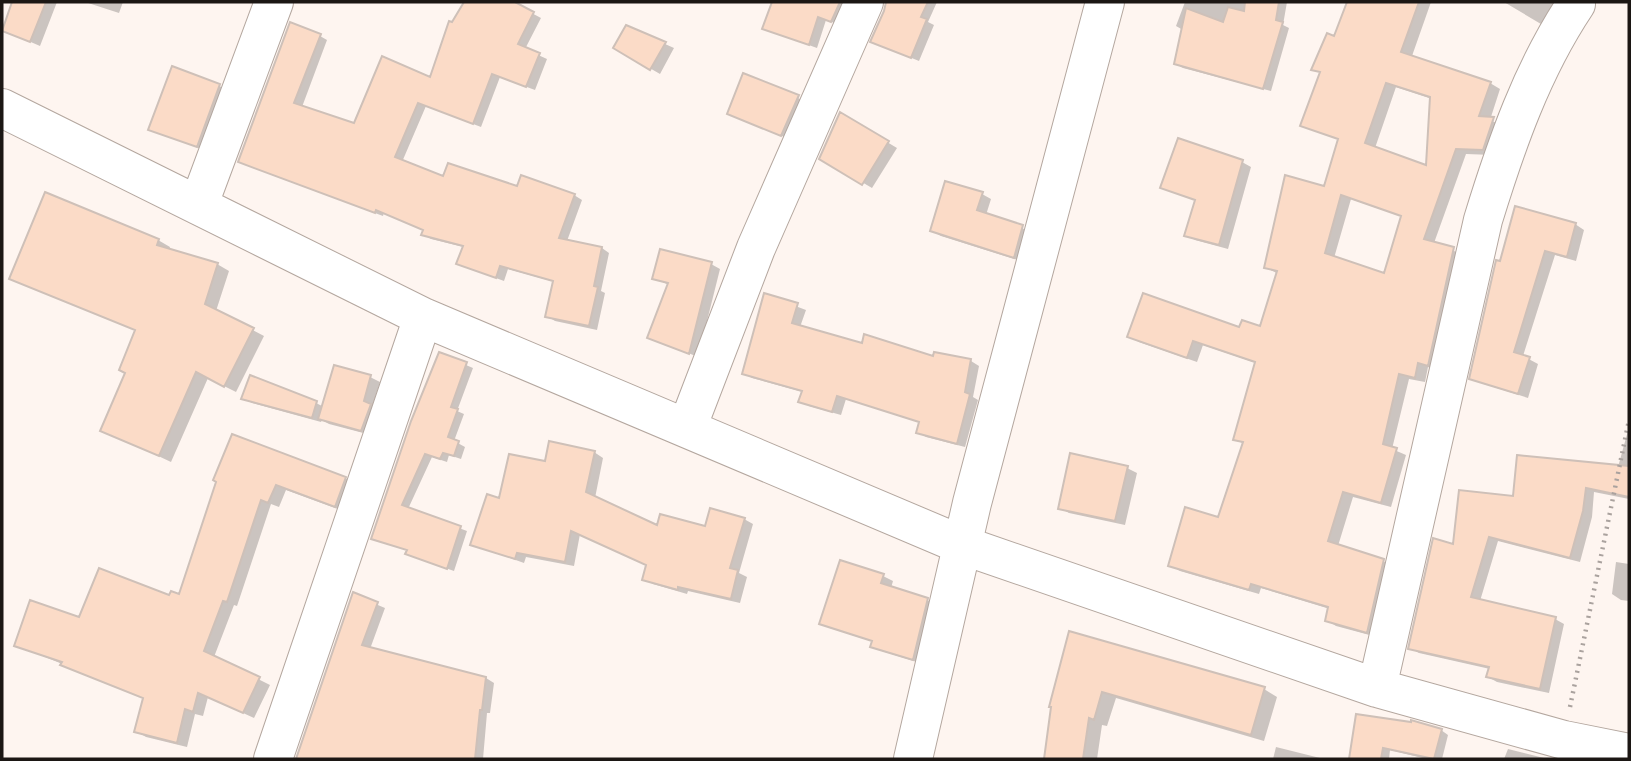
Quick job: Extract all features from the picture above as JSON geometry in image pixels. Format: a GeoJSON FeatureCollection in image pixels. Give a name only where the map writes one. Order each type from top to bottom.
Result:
{"type":"FeatureCollection","features":[{"type":"Feature","properties":{"kind":"street"},"geometry":{"type":"LineString","coordinates":[[199,204],[274,2]]}},
{"type":"Feature","properties":{"kind":"street"},"geometry":{"type":"LineString","coordinates":[[687,428],[757,248],[863,2]]}},
{"type":"Feature","properties":{"kind":"street"},"geometry":{"type":"LineString","coordinates":[[913,759],[962,545],[1105,2]]}},
{"type":"Feature","properties":{"kind":"street"},"geometry":{"type":"LineString","coordinates":[[1377,688],[1483,220],[1503,155],[1533,80],[1557,33],[1576,4]]}},
{"type":"Feature","properties":{"kind":"street"},"geometry":{"type":"LineString","coordinates":[[2,108],[423,317],[962,545],[1377,688],[1564,740],[1629,753]]}},
{"type":"Feature","properties":{"kind":"street"},"geometry":{"type":"LineString","coordinates":[[272,759],[423,317]]}},
{"type":"Feature","properties":{"kind":"path"},"geometry":{"type":"LineString","coordinates":[[1564,740],[1629,420]]}},
{"type":"Feature","properties":{"kind":"building"},"geometry":{"type":"Polygon","coordinates":[[[12,2],[46,2],[30,42],[2,31],[12,2]]]}},
{"type":"Feature","properties":{"kind":"building"},"geometry":{"type":"Polygon","coordinates":[[[464,2],[515,2],[534,12],[518,44],[540,53],[526,87],[492,74],[473,124],[418,103],[395,157],[443,176],[448,163],[517,186],[521,175],[575,194],[559,238],[602,247],[594,286],[598,287],[589,326],[545,317],[553,281],[500,266],[496,278],[456,264],[463,246],[421,235],[423,230],[376,210],[375,213],[238,162],[290,22],[321,34],[294,103],[354,123],[382,56],[430,77],[449,21],[452,22],[464,2]]]}},
{"type":"Feature","properties":{"kind":"building"},"geometry":{"type":"Polygon","coordinates":[[[772,2],[840,2],[831,22],[818,17],[809,45],[762,29],[772,2]]]}},
{"type":"Feature","properties":{"kind":"building"},"geometry":{"type":"Polygon","coordinates":[[[886,2],[928,2],[921,17],[927,19],[911,58],[870,42],[886,2]]]}},
{"type":"Feature","properties":{"kind":"building"},"geometry":{"type":"Polygon","coordinates":[[[1245,2],[1279,2],[1276,20],[1283,22],[1263,89],[1174,64],[1186,8],[1223,22],[1228,7],[1244,11],[1245,2]]]}},
{"type":"Feature","properties":{"kind":"building"},"geometry":{"type":"Polygon","coordinates":[[[1347,2],[1419,2],[1401,52],[1491,82],[1479,116],[1494,117],[1483,150],[1456,149],[1424,239],[1454,247],[1428,366],[1418,363],[1415,378],[1399,374],[1383,444],[1397,448],[1381,503],[1343,492],[1328,541],[1384,559],[1367,633],[1325,621],[1328,607],[1251,584],[1249,590],[1168,566],[1185,507],[1218,517],[1243,442],[1233,440],[1255,362],[1193,341],[1187,358],[1127,337],[1143,293],[1239,327],[1242,320],[1260,326],[1277,271],[1264,268],[1285,175],[1324,186],[1338,139],[1300,126],[1320,72],[1311,70],[1327,33],[1334,36],[1347,2]],[[1386,83],[1365,143],[1426,165],[1430,97],[1386,83]],[[1341,195],[1325,253],[1384,273],[1401,216],[1341,195]]]}},
{"type":"Feature","properties":{"kind":"building"},"geometry":{"type":"Polygon","coordinates":[[[626,25],[666,42],[650,70],[613,48],[626,25]]]}},
{"type":"Feature","properties":{"kind":"building"},"geometry":{"type":"Polygon","coordinates":[[[172,66],[220,84],[197,147],[148,130],[172,66]]]}},
{"type":"Feature","properties":{"kind":"building"},"geometry":{"type":"Polygon","coordinates":[[[743,73],[799,95],[781,136],[727,114],[743,73]]]}},
{"type":"Feature","properties":{"kind":"building"},"geometry":{"type":"Polygon","coordinates":[[[840,112],[889,141],[862,185],[819,159],[840,112]]]}},
{"type":"Feature","properties":{"kind":"building"},"geometry":{"type":"Polygon","coordinates":[[[1178,138],[1243,160],[1219,245],[1184,236],[1195,200],[1160,188],[1178,138]]]}},
{"type":"Feature","properties":{"kind":"building"},"geometry":{"type":"Polygon","coordinates":[[[945,181],[983,192],[977,210],[1023,225],[1014,258],[930,231],[945,181]]]}},
{"type":"Feature","properties":{"kind":"building"},"geometry":{"type":"Polygon","coordinates":[[[45,192],[159,239],[157,245],[218,263],[205,304],[254,328],[224,387],[196,372],[159,456],[100,431],[125,373],[119,370],[135,330],[9,279],[45,192]]]}},
{"type":"Feature","properties":{"kind":"building"},"geometry":{"type":"Polygon","coordinates":[[[1515,206],[1576,223],[1567,257],[1545,251],[1514,352],[1530,357],[1518,394],[1469,379],[1496,260],[1500,261],[1515,206]]]}},
{"type":"Feature","properties":{"kind":"building"},"geometry":{"type":"Polygon","coordinates":[[[660,249],[712,262],[689,354],[647,338],[668,283],[652,279],[660,249]]]}},
{"type":"Feature","properties":{"kind":"building"},"geometry":{"type":"Polygon","coordinates":[[[764,293],[798,303],[792,323],[862,343],[864,334],[933,356],[934,352],[971,359],[965,392],[970,394],[957,444],[916,433],[919,422],[837,396],[832,412],[798,402],[802,391],[742,374],[764,293]]]}},
{"type":"Feature","properties":{"kind":"building"},"geometry":{"type":"Polygon","coordinates":[[[439,352],[467,362],[451,407],[458,409],[448,437],[459,441],[454,456],[443,453],[440,459],[425,454],[402,505],[461,526],[447,569],[405,554],[407,550],[371,539],[411,421],[439,352]]]}},
{"type":"Feature","properties":{"kind":"building"},"geometry":{"type":"Polygon","coordinates":[[[334,365],[371,375],[364,401],[371,404],[361,431],[318,419],[334,365]]]}},
{"type":"Feature","properties":{"kind":"building"},"geometry":{"type":"Polygon","coordinates":[[[250,375],[317,401],[312,418],[241,399],[250,375]]]}},
{"type":"Feature","properties":{"kind":"building"},"geometry":{"type":"Polygon","coordinates":[[[232,434],[346,477],[335,507],[276,485],[268,503],[261,500],[227,602],[223,601],[204,651],[260,677],[243,713],[198,693],[193,712],[185,709],[177,743],[134,732],[143,698],[60,665],[62,662],[14,646],[30,600],[79,617],[99,568],[169,595],[171,591],[179,594],[216,482],[213,480],[232,434]]]}},
{"type":"Feature","properties":{"kind":"building"},"geometry":{"type":"Polygon","coordinates":[[[549,441],[595,451],[586,492],[657,525],[660,514],[705,526],[710,508],[745,518],[730,568],[738,570],[731,599],[678,587],[678,590],[642,580],[646,565],[571,531],[565,562],[517,553],[515,559],[470,545],[487,494],[499,498],[509,454],[545,461],[549,441]]]}},
{"type":"Feature","properties":{"kind":"building"},"geometry":{"type":"Polygon","coordinates":[[[1070,453],[1128,466],[1115,521],[1058,509],[1070,453]]]}},
{"type":"Feature","properties":{"kind":"building"},"geometry":{"type":"Polygon","coordinates":[[[1517,455],[1629,466],[1629,497],[1586,488],[1583,511],[1570,558],[1489,537],[1471,597],[1556,617],[1540,689],[1486,677],[1489,667],[1408,649],[1433,538],[1453,544],[1459,490],[1513,496],[1517,455]]]}},
{"type":"Feature","properties":{"kind":"building"},"geometry":{"type":"Polygon","coordinates":[[[840,560],[884,574],[881,583],[928,598],[913,660],[870,647],[872,641],[819,624],[840,560]]]}},
{"type":"Feature","properties":{"kind":"building"},"geometry":{"type":"Polygon","coordinates":[[[353,592],[378,602],[362,645],[486,677],[475,759],[296,759],[353,592]]]}},
{"type":"Feature","properties":{"kind":"building"},"geometry":{"type":"Polygon","coordinates":[[[1069,631],[1265,687],[1251,735],[1102,692],[1094,720],[1089,718],[1083,759],[1044,759],[1049,707],[1069,631]]]}},
{"type":"Feature","properties":{"kind":"building"},"geometry":{"type":"Polygon","coordinates":[[[1356,714],[1411,720],[1442,729],[1434,759],[1383,748],[1381,759],[1349,759],[1356,714]]]}}]}
